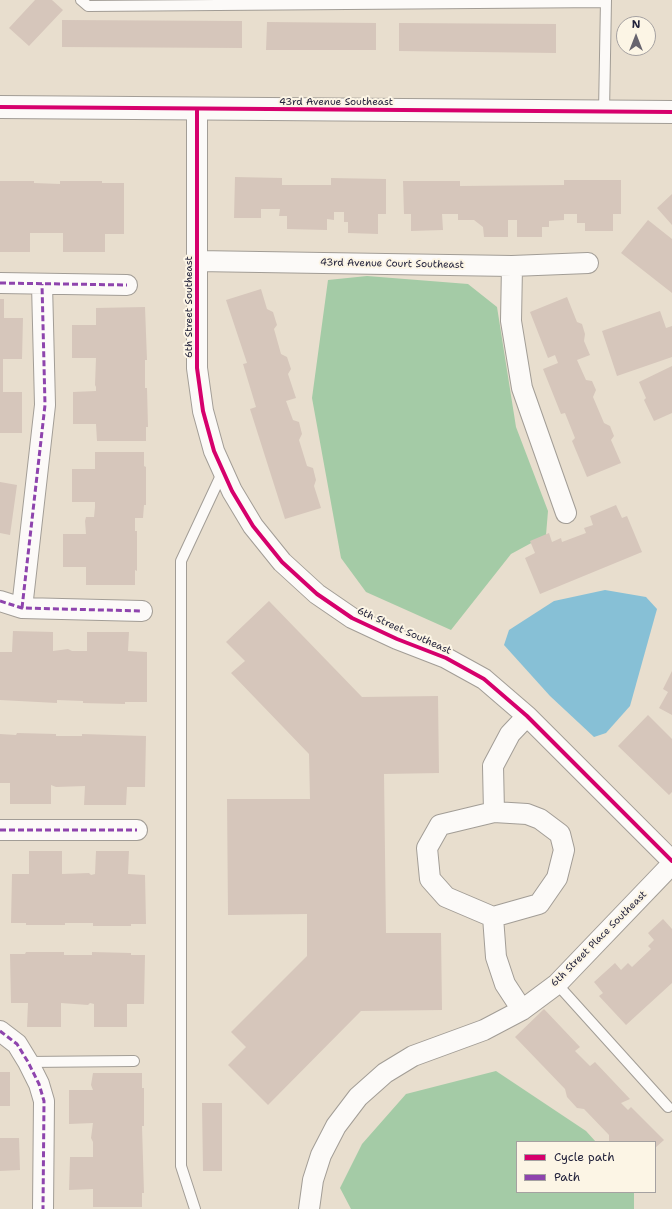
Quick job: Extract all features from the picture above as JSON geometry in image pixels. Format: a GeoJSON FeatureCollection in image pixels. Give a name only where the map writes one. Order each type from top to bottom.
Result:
{"type":"FeatureCollection","features":[{"type":"Feature","properties":{"kind":"street","name":"43rd Avenue Southeast"},"geometry":{"type":"LineString","coordinates":[[0,107],[672,112]]}},
{"type":"Feature","properties":{"kind":"street","name":"6th Street Southeast"},"geometry":{"type":"LineString","coordinates":[[197,109],[197,368],[203,411],[214,451],[232,491],[253,526],[282,562],[317,594],[352,618],[397,639],[446,658],[484,679],[527,716],[672,861]]}},
{"type":"Feature","properties":{"kind":"street","name":"43rd Avenue Court Southeast"},"geometry":{"type":"LineString","coordinates":[[197,261],[512,266],[588,263]]}},
{"type":"Feature","properties":{"kind":"street"},"geometry":{"type":"LineString","coordinates":[[512,266],[511,321],[522,388],[566,513]]}},
{"type":"Feature","properties":{"kind":"street"},"geometry":{"type":"LineString","coordinates":[[0,283],[127,285]]}},
{"type":"Feature","properties":{"kind":"street"},"geometry":{"type":"LineString","coordinates":[[22,608],[45,405],[42,284]]}},
{"type":"Feature","properties":{"kind":"street"},"geometry":{"type":"LineString","coordinates":[[0,601],[22,608],[142,611]]}},
{"type":"Feature","properties":{"kind":"street"},"geometry":{"type":"LineString","coordinates":[[494,812],[493,766],[510,734],[527,716]]}},
{"type":"Feature","properties":{"kind":"street"},"geometry":{"type":"LineString","coordinates":[[494,812],[527,814],[540,819],[560,834],[564,850],[557,878],[539,904],[493,918],[446,897],[430,880],[427,848],[440,825],[494,812]]}},
{"type":"Feature","properties":{"kind":"street"},"geometry":{"type":"LineString","coordinates":[[0,830],[137,830]]}},
{"type":"Feature","properties":{"kind":"street","name":"6th Street Place Southeast"},"geometry":{"type":"LineString","coordinates":[[309,1209],[313,1180],[321,1155],[336,1126],[358,1097],[386,1073],[413,1056],[484,1030],[522,1010],[558,984],[672,864]]}},
{"type":"Feature","properties":{"kind":"street"},"geometry":{"type":"LineString","coordinates":[[493,918],[496,957],[505,984],[522,1010]]}},
{"type":"Feature","properties":{"kind":"street"},"geometry":{"type":"LineString","coordinates":[[0,1031],[17,1044],[39,1084],[44,1101],[43,1209]]}},
{"type":"Feature","properties":{"kind":"lane"},"geometry":{"type":"LineString","coordinates":[[81,0],[88,6],[370,2],[606,1],[604,112]]}},
{"type":"Feature","properties":{"kind":"lane"},"geometry":{"type":"LineString","coordinates":[[195,1209],[181,1166],[181,561],[223,471]]}},
{"type":"Feature","properties":{"kind":"lane"},"geometry":{"type":"LineString","coordinates":[[558,984],[668,1107]]}},
{"type":"Feature","properties":{"kind":"lane"},"geometry":{"type":"LineString","coordinates":[[28,1062],[134,1061]]}},
{"type":"Feature","properties":{"kind":"green space"},"geometry":{"type":"Polygon","coordinates":[[[367,276],[468,284],[497,307],[516,427],[548,511],[546,535],[511,554],[451,630],[366,592],[341,558],[312,398],[328,280],[367,276]]]}},
{"type":"Feature","properties":{"kind":"green space"},"geometry":{"type":"Polygon","coordinates":[[[496,1071],[586,1131],[595,1141],[516,1141],[516,1193],[634,1193],[634,1209],[351,1209],[340,1188],[362,1144],[406,1094],[496,1071]]]}},
{"type":"Feature","properties":{"kind":"water"},"geometry":{"type":"Polygon","coordinates":[[[605,590],[646,597],[657,609],[630,706],[606,733],[594,737],[550,696],[504,645],[509,630],[554,601],[605,590]]]}},
{"type":"Feature","properties":{"kind":"building"},"geometry":{"type":"Polygon","coordinates":[[[35,0],[52,0],[63,10],[29,46],[9,28],[35,0]]]}},
{"type":"Feature","properties":{"kind":"building"},"geometry":{"type":"Polygon","coordinates":[[[62,20],[242,21],[242,48],[62,47],[62,20]]]}},
{"type":"Feature","properties":{"kind":"building"},"geometry":{"type":"Polygon","coordinates":[[[267,22],[376,23],[376,50],[266,50],[267,22]]]}},
{"type":"Feature","properties":{"kind":"building"},"geometry":{"type":"Polygon","coordinates":[[[399,23],[556,24],[556,53],[399,51],[399,23]]]}},
{"type":"Feature","properties":{"kind":"building"},"geometry":{"type":"Polygon","coordinates":[[[235,177],[282,178],[282,185],[331,185],[331,178],[386,179],[386,214],[378,214],[378,234],[348,233],[348,222],[344,222],[344,212],[334,212],[334,220],[327,219],[327,230],[287,229],[287,216],[279,216],[280,209],[261,209],[261,218],[234,218],[235,177]]]}},
{"type":"Feature","properties":{"kind":"building"},"geometry":{"type":"Polygon","coordinates":[[[564,180],[621,180],[621,214],[613,214],[613,231],[585,231],[585,223],[577,223],[577,214],[564,214],[564,220],[549,221],[549,227],[542,227],[542,237],[517,237],[517,220],[508,220],[508,237],[484,237],[483,227],[474,220],[458,220],[458,214],[442,214],[443,230],[411,231],[411,214],[404,214],[403,181],[460,181],[460,186],[564,185],[564,180]]]}},
{"type":"Feature","properties":{"kind":"building"},"geometry":{"type":"Polygon","coordinates":[[[0,181],[34,181],[34,183],[60,184],[60,181],[102,181],[102,183],[124,183],[124,234],[105,234],[105,252],[63,252],[63,233],[30,233],[30,252],[0,252],[0,181]]]}},
{"type":"Feature","properties":{"kind":"building"},"geometry":{"type":"Polygon","coordinates":[[[672,194],[672,225],[657,208],[672,194]]]}},
{"type":"Feature","properties":{"kind":"building"},"geometry":{"type":"Polygon","coordinates":[[[648,220],[672,239],[672,293],[621,253],[648,220]]]}},
{"type":"Feature","properties":{"kind":"building"},"geometry":{"type":"Polygon","coordinates":[[[261,289],[267,309],[273,312],[277,325],[274,329],[281,354],[287,357],[291,369],[288,374],[296,398],[286,401],[293,420],[299,422],[302,434],[299,440],[307,466],[313,468],[316,480],[314,486],[321,508],[285,519],[250,409],[256,407],[243,364],[247,363],[226,300],[261,289]]]}},
{"type":"Feature","properties":{"kind":"building"},"geometry":{"type":"Polygon","coordinates":[[[567,297],[577,322],[582,324],[585,334],[584,341],[590,355],[577,360],[586,380],[592,381],[596,390],[593,397],[604,423],[610,426],[614,436],[611,440],[621,463],[587,477],[572,441],[575,438],[565,413],[561,414],[543,369],[558,363],[555,355],[548,358],[530,312],[567,297]]]}},
{"type":"Feature","properties":{"kind":"building"},"geometry":{"type":"Polygon","coordinates":[[[0,299],[4,299],[4,318],[23,318],[22,359],[3,359],[3,392],[22,392],[22,433],[0,433],[0,299]]]}},
{"type":"Feature","properties":{"kind":"building"},"geometry":{"type":"Polygon","coordinates":[[[145,307],[147,360],[145,360],[145,388],[147,388],[148,427],[146,427],[146,441],[97,441],[96,424],[73,424],[73,392],[96,391],[96,358],[72,358],[72,325],[96,325],[96,308],[145,307]]]}},
{"type":"Feature","properties":{"kind":"building"},"geometry":{"type":"Polygon","coordinates":[[[660,311],[666,328],[672,326],[672,357],[617,376],[602,331],[660,311]]]}},
{"type":"Feature","properties":{"kind":"building"},"geometry":{"type":"Polygon","coordinates":[[[672,366],[672,413],[654,421],[644,400],[646,398],[639,382],[672,366]]]}},
{"type":"Feature","properties":{"kind":"building"},"geometry":{"type":"Polygon","coordinates":[[[95,452],[144,452],[144,466],[146,467],[146,505],[144,505],[143,518],[135,518],[135,531],[137,531],[137,571],[135,570],[135,585],[86,585],[86,567],[63,567],[63,534],[86,534],[86,517],[94,517],[95,507],[95,502],[72,502],[72,469],[95,469],[95,452]]]}},
{"type":"Feature","properties":{"kind":"building"},"geometry":{"type":"Polygon","coordinates":[[[0,482],[17,485],[10,535],[0,533],[0,482]]]}},
{"type":"Feature","properties":{"kind":"building"},"geometry":{"type":"Polygon","coordinates":[[[616,505],[622,518],[627,516],[642,552],[540,594],[525,558],[535,553],[530,541],[549,533],[552,542],[561,538],[562,542],[586,533],[584,528],[593,525],[590,516],[616,505]]]}},
{"type":"Feature","properties":{"kind":"building"},"geometry":{"type":"Polygon","coordinates":[[[269,601],[362,697],[438,696],[439,773],[384,774],[386,933],[441,933],[442,1010],[361,1011],[268,1105],[228,1065],[246,1047],[231,1032],[307,956],[307,914],[228,915],[227,799],[310,799],[309,754],[231,673],[245,661],[226,642],[269,601]]]}},
{"type":"Feature","properties":{"kind":"building"},"geometry":{"type":"Polygon","coordinates":[[[13,631],[53,632],[53,651],[68,649],[72,651],[87,651],[87,632],[129,632],[128,651],[147,652],[147,702],[125,702],[125,704],[83,703],[83,701],[57,700],[57,703],[0,700],[0,652],[12,652],[13,631]]]}},
{"type":"Feature","properties":{"kind":"building"},"geometry":{"type":"Polygon","coordinates":[[[672,671],[672,715],[659,708],[668,692],[663,689],[672,671]]]}},
{"type":"Feature","properties":{"kind":"building"},"geometry":{"type":"Polygon","coordinates":[[[648,715],[672,739],[672,792],[669,795],[618,746],[648,715]]]}},
{"type":"Feature","properties":{"kind":"building"},"geometry":{"type":"Polygon","coordinates":[[[17,733],[56,734],[56,736],[82,736],[82,734],[146,736],[145,787],[127,787],[126,805],[84,805],[85,786],[56,787],[51,785],[51,804],[10,804],[10,783],[0,783],[0,734],[16,735],[17,733]]]}},
{"type":"Feature","properties":{"kind":"building"},"geometry":{"type":"Polygon","coordinates":[[[29,851],[62,851],[62,874],[89,873],[91,875],[95,874],[96,851],[129,851],[128,874],[145,875],[146,924],[131,924],[131,926],[93,926],[93,923],[26,925],[26,923],[11,923],[12,874],[29,874],[29,851]]]}},
{"type":"Feature","properties":{"kind":"building"},"geometry":{"type":"Polygon","coordinates":[[[663,919],[672,929],[672,983],[626,1025],[599,996],[603,993],[594,982],[615,963],[621,970],[628,963],[632,967],[651,949],[648,946],[654,940],[648,933],[663,919]]]}},
{"type":"Feature","properties":{"kind":"building"},"geometry":{"type":"Polygon","coordinates":[[[26,952],[64,952],[64,955],[92,955],[92,952],[131,953],[131,955],[145,955],[144,1004],[127,1004],[127,1027],[94,1027],[94,1004],[61,1003],[61,1027],[27,1027],[28,1003],[11,1003],[10,954],[25,954],[26,952]]]}},
{"type":"Feature","properties":{"kind":"building"},"geometry":{"type":"Polygon","coordinates":[[[544,1009],[580,1047],[575,1051],[590,1066],[595,1062],[630,1099],[621,1103],[628,1110],[631,1107],[664,1140],[656,1147],[656,1141],[609,1141],[609,1135],[584,1109],[577,1108],[567,1097],[565,1089],[515,1037],[544,1009]]]}},
{"type":"Feature","properties":{"kind":"building"},"geometry":{"type":"Polygon","coordinates":[[[0,1072],[10,1072],[10,1106],[0,1106],[0,1072]]]}},
{"type":"Feature","properties":{"kind":"building"},"geometry":{"type":"Polygon","coordinates":[[[93,1073],[142,1073],[142,1088],[144,1088],[144,1126],[142,1126],[144,1193],[142,1193],[142,1207],[93,1207],[93,1189],[69,1190],[70,1157],[93,1157],[93,1142],[91,1138],[93,1123],[69,1124],[69,1090],[93,1090],[91,1085],[93,1073]]]}},
{"type":"Feature","properties":{"kind":"building"},"geometry":{"type":"Polygon","coordinates":[[[202,1103],[222,1103],[222,1171],[203,1171],[202,1103]]]}},
{"type":"Feature","properties":{"kind":"building"},"geometry":{"type":"Polygon","coordinates":[[[0,1138],[19,1138],[20,1170],[0,1171],[0,1138]]]}},
{"type":"Feature","properties":{"kind":"marked path"},"geometry":{"type":"LineString","coordinates":[[0,283],[127,285]]}},
{"type":"Feature","properties":{"kind":"marked path"},"geometry":{"type":"LineString","coordinates":[[22,608],[45,405],[42,284]]}},
{"type":"Feature","properties":{"kind":"marked path"},"geometry":{"type":"LineString","coordinates":[[0,601],[22,608],[142,611]]}},
{"type":"Feature","properties":{"kind":"marked path"},"geometry":{"type":"LineString","coordinates":[[0,830],[137,830]]}},
{"type":"Feature","properties":{"kind":"marked path"},"geometry":{"type":"LineString","coordinates":[[0,1031],[17,1044],[39,1084],[44,1101],[43,1209]]}},
{"type":"Feature","properties":{"kind":"cycle path"},"geometry":{"type":"LineString","coordinates":[[0,107],[672,112]]}},
{"type":"Feature","properties":{"kind":"cycle path"},"geometry":{"type":"LineString","coordinates":[[197,109],[197,368],[203,411],[214,451],[232,491],[253,526],[282,562],[317,594],[352,618],[397,639],[446,658],[484,679],[527,716],[672,861]]}}]}
